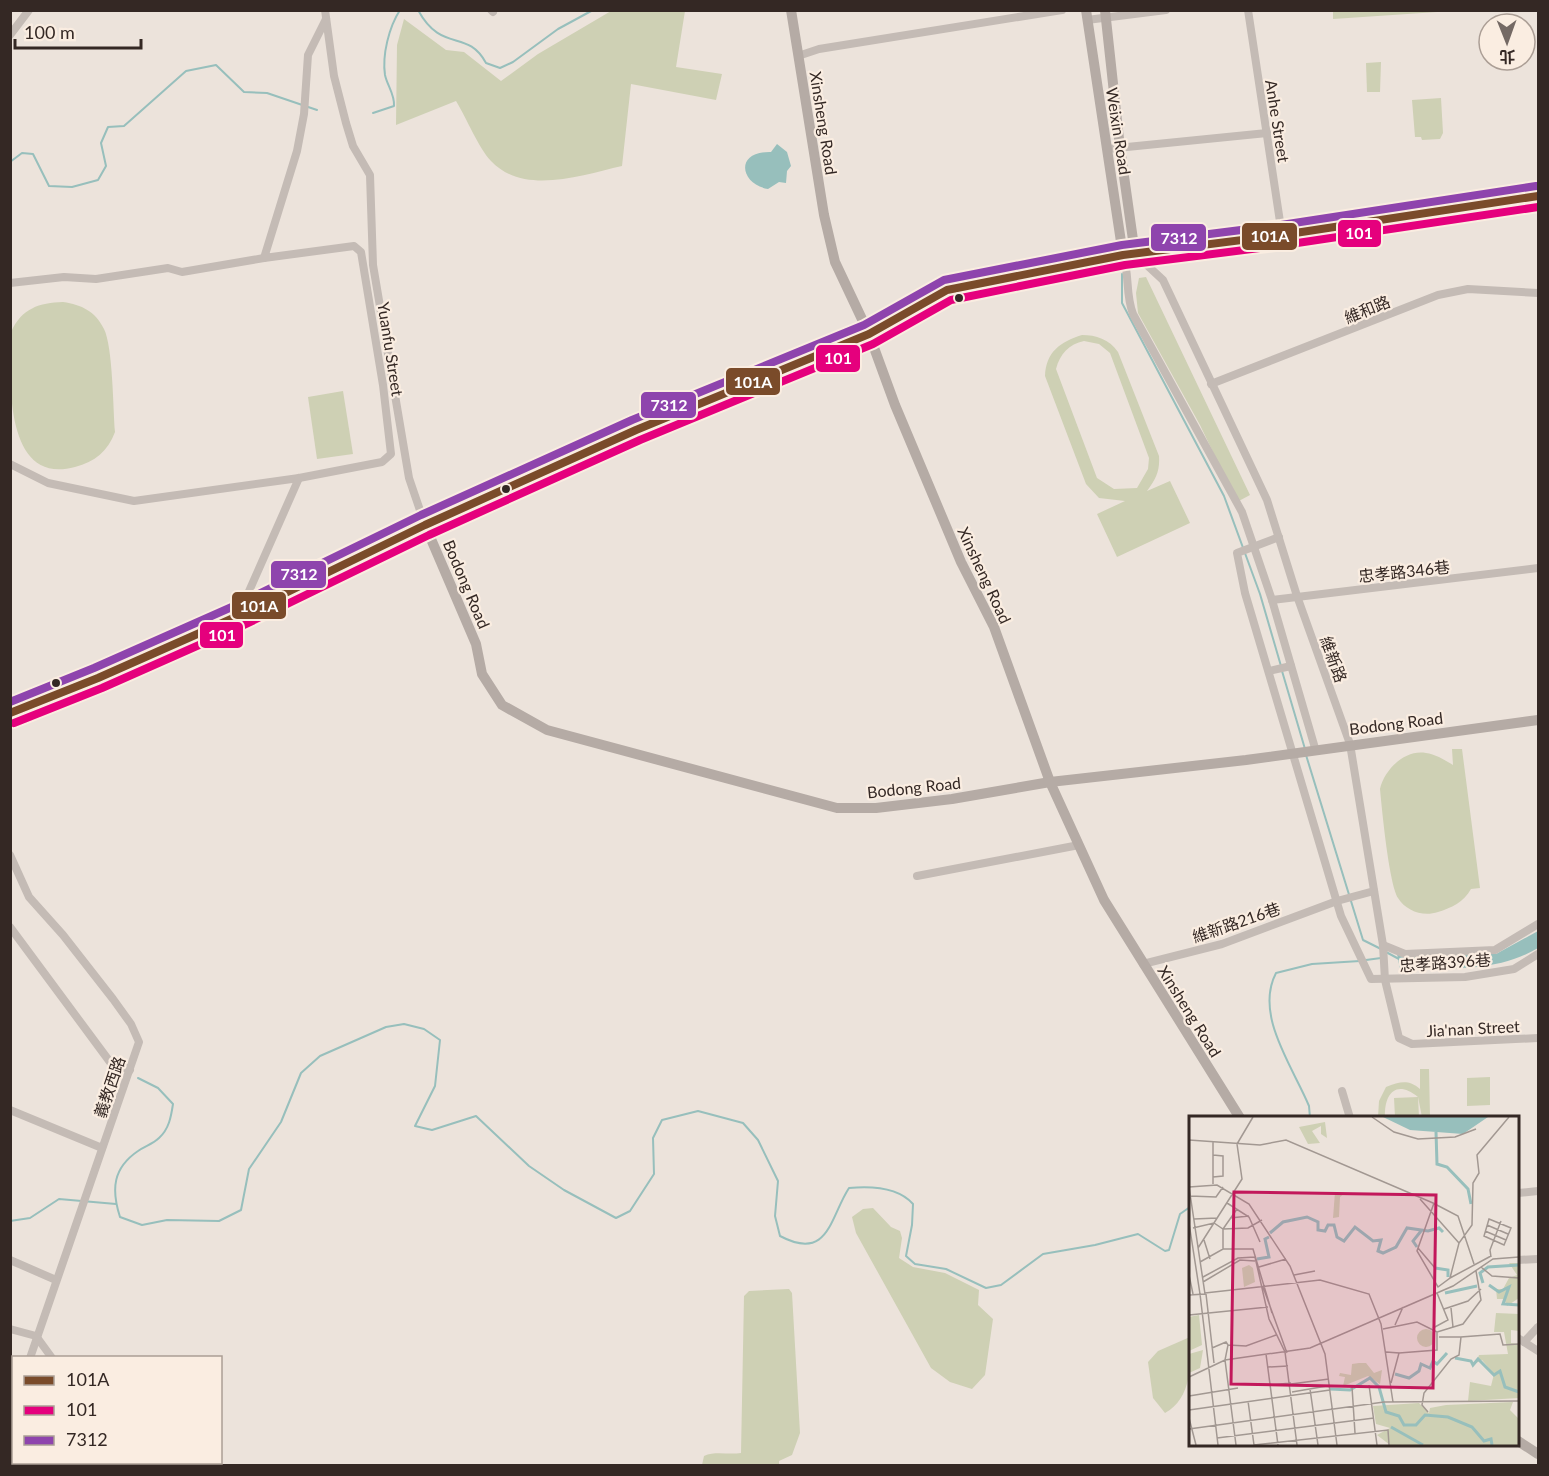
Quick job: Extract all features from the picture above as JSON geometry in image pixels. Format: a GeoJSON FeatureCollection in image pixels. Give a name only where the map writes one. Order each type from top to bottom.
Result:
{"type":"FeatureCollection","features":[{"type":"Feature","properties":{"kind":"street"},"geometry":{"type":"LineString","coordinates":[[10,34],[29,10]]}},
{"type":"Feature","properties":{"kind":"street","name":"Xinsheng Road"},"geometry":{"type":"LineString","coordinates":[[791,10],[829,241],[835,262],[869,334],[895,405],[961,562],[994,627],[1050,782],[1112,916],[1239,1116]]}},
{"type":"Feature","properties":{"kind":"street"},"geometry":{"type":"LineString","coordinates":[[798,56],[819,49],[1062,10]]}},
{"type":"Feature","properties":{"kind":"street"},"geometry":{"type":"LineString","coordinates":[[1087,15],[1166,10]]}},
{"type":"Feature","properties":{"kind":"street","name":"Anhe Street"},"geometry":{"type":"LineString","coordinates":[[1248,10],[1282,235]]}},
{"type":"Feature","properties":{"kind":"street","name":"Weixin Road"},"geometry":{"type":"LineString","coordinates":[[1105,14],[1129,255]]}},
{"type":"Feature","properties":{"kind":"street","name":"Yuanfu Street"},"geometry":{"type":"LineString","coordinates":[[299,478],[382,462],[391,454],[373,318],[361,252],[354,246],[264,258],[297,151],[304,114],[308,55],[325,15]]}},
{"type":"Feature","properties":{"kind":"street","name":"Yuanfu Street"},"geometry":{"type":"LineString","coordinates":[[325,15],[334,76],[346,123],[353,146],[370,175],[373,265],[409,478],[426,525]]}},
{"type":"Feature","properties":{"kind":"street","name":"Weixin Road"},"geometry":{"type":"LineString","coordinates":[[1087,15],[1107,149],[1129,255]]}},
{"type":"Feature","properties":{"kind":"street"},"geometry":{"type":"LineString","coordinates":[[1107,149],[1267,133]]}},
{"type":"Feature","properties":{"kind":"street"},"geometry":{"type":"LineString","coordinates":[[10,713],[98,678],[238,616],[426,525],[636,430],[869,334],[947,290],[1129,255],[1282,235],[1539,196]]}},
{"type":"Feature","properties":{"kind":"street"},"geometry":{"type":"LineString","coordinates":[[1129,255],[1126,297],[1133,314],[1242,512],[1272,600],[1315,748]]}},
{"type":"Feature","properties":{"kind":"street","name":"維新路"},"geometry":{"type":"LineString","coordinates":[[1129,255],[1163,280],[1267,500],[1297,596],[1350,744],[1383,945],[1385,980]]}},
{"type":"Feature","properties":{"kind":"street"},"geometry":{"type":"LineString","coordinates":[[10,283],[64,277],[96,279],[168,268],[182,272],[264,258]]}},
{"type":"Feature","properties":{"kind":"street","name":"維和路"},"geometry":{"type":"LineString","coordinates":[[1211,384],[1438,295],[1468,289],[1539,293]]}},
{"type":"Feature","properties":{"kind":"street"},"geometry":{"type":"LineString","coordinates":[[10,464],[29,476],[48,483],[134,501],[299,478]]}},
{"type":"Feature","properties":{"kind":"street"},"geometry":{"type":"LineString","coordinates":[[238,616],[299,478]]}},
{"type":"Feature","properties":{"kind":"street","name":"Bodong Road"},"geometry":{"type":"LineString","coordinates":[[426,525],[476,644],[482,674],[502,705],[547,730],[837,808],[876,808],[952,799],[1050,782],[1246,760],[1315,748],[1539,720]]}},
{"type":"Feature","properties":{"kind":"street"},"geometry":{"type":"LineString","coordinates":[[1279,537],[1253,549],[1237,553],[1245,593],[1294,751],[1341,916],[1371,979],[1385,980]]}},
{"type":"Feature","properties":{"kind":"street","name":"忠孝路346巷"},"geometry":{"type":"LineString","coordinates":[[1272,600],[1539,568]]}},
{"type":"Feature","properties":{"kind":"street"},"geometry":{"type":"LineString","coordinates":[[1269,671],[1291,666]]}},
{"type":"Feature","properties":{"kind":"street"},"geometry":{"type":"LineString","coordinates":[[917,876],[1079,845]]}},
{"type":"Feature","properties":{"kind":"street","name":"義教西路"},"geometry":{"type":"LineString","coordinates":[[10,855],[29,897],[63,935],[131,1024],[139,1042],[31,1356]]}},
{"type":"Feature","properties":{"kind":"street","name":"維新路216巷"},"geometry":{"type":"LineString","coordinates":[[1143,964],[1222,944],[1337,901],[1374,891]]}},
{"type":"Feature","properties":{"kind":"street"},"geometry":{"type":"LineString","coordinates":[[1383,945],[1405,954],[1495,950],[1539,924]]}},
{"type":"Feature","properties":{"kind":"street"},"geometry":{"type":"LineString","coordinates":[[10,927],[110,1062],[129,1070]]}},
{"type":"Feature","properties":{"kind":"street","name":"忠孝路396巷"},"geometry":{"type":"LineString","coordinates":[[1385,980],[1465,977],[1514,969],[1539,954]]}},
{"type":"Feature","properties":{"kind":"street","name":"Jia'nan Street"},"geometry":{"type":"LineString","coordinates":[[1385,980],[1399,1038],[1412,1044],[1539,1038]]}},
{"type":"Feature","properties":{"kind":"street"},"geometry":{"type":"LineString","coordinates":[[1342,1091],[1349,1116]]}},
{"type":"Feature","properties":{"kind":"street"},"geometry":{"type":"LineString","coordinates":[[10,1110],[102,1148]]}},
{"type":"Feature","properties":{"kind":"street"},"geometry":{"type":"LineString","coordinates":[[1519,1192],[1539,1191]]}},
{"type":"Feature","properties":{"kind":"street"},"geometry":{"type":"LineString","coordinates":[[1519,1260],[1539,1259]]}},
{"type":"Feature","properties":{"kind":"street"},"geometry":{"type":"LineString","coordinates":[[10,1260],[56,1280]]}},
{"type":"Feature","properties":{"kind":"street"},"geometry":{"type":"LineString","coordinates":[[1539,1328],[1521,1340],[1539,1351]]}},
{"type":"Feature","properties":{"kind":"street"},"geometry":{"type":"LineString","coordinates":[[10,1329],[36,1336],[51,1356]]}},
{"type":"Feature","properties":{"kind":"street"},"geometry":{"type":"LineString","coordinates":[[1519,1442],[1539,1454]]}},
{"type":"Feature","properties":{"kind":"green space"},"geometry":{"type":"Polygon","coordinates":[[[1333,10],[1452,10],[1452,11],[1333,19],[1333,10]]]}},
{"type":"Feature","properties":{"kind":"green space"},"geometry":{"type":"Polygon","coordinates":[[[611,11],[685,11],[676,67],[722,74],[716,100],[631,84],[622,166],[554,180],[520,178],[504,172],[486,155],[456,101],[396,125],[397,45],[404,19],[446,50],[464,52],[501,81],[538,54],[611,11]]]}},
{"type":"Feature","properties":{"kind":"green space"},"geometry":{"type":"Polygon","coordinates":[[[1381,62],[1380,92],[1367,92],[1366,63],[1381,62]]]}},
{"type":"Feature","properties":{"kind":"green space"},"geometry":{"type":"Polygon","coordinates":[[[1441,98],[1443,133],[1440,139],[1422,140],[1421,137],[1415,137],[1412,100],[1441,98]]]}},
{"type":"Feature","properties":{"kind":"green space"},"geometry":{"type":"Polygon","coordinates":[[[1146,277],[1250,495],[1237,502],[1200,425],[1138,313],[1136,293],[1139,278],[1146,277]]]}},
{"type":"Feature","properties":{"kind":"green space"},"geometry":{"type":"Polygon","coordinates":[[[63,302],[76,305],[92,313],[104,329],[111,363],[115,432],[109,445],[95,459],[75,467],[51,469],[34,460],[22,444],[15,423],[10,374],[11,332],[20,317],[32,308],[63,302]]]}},
{"type":"Feature","properties":{"kind":"green space"},"geometry":{"type":"Polygon","coordinates":[[[1082,335],[1097,337],[1111,344],[1118,352],[1159,456],[1157,475],[1147,491],[1170,481],[1190,523],[1117,557],[1097,514],[1125,501],[1099,498],[1086,484],[1045,376],[1051,354],[1082,335]],[[1084,341],[1070,347],[1063,354],[1056,369],[1097,478],[1114,489],[1137,488],[1148,469],[1149,458],[1110,353],[1099,344],[1084,341]]]}},
{"type":"Feature","properties":{"kind":"green space"},"geometry":{"type":"Polygon","coordinates":[[[343,391],[353,454],[317,459],[308,397],[343,391]]]}},
{"type":"Feature","properties":{"kind":"green space"},"geometry":{"type":"Polygon","coordinates":[[[1452,749],[1462,749],[1480,888],[1471,889],[1461,901],[1448,909],[1427,914],[1415,912],[1401,903],[1395,890],[1386,846],[1380,789],[1391,768],[1403,758],[1411,754],[1426,753],[1453,765],[1452,749]]]}},
{"type":"Feature","properties":{"kind":"green space"},"geometry":{"type":"Polygon","coordinates":[[[1420,1069],[1429,1069],[1430,1116],[1422,1116],[1418,1097],[1403,1089],[1398,1089],[1389,1096],[1385,1116],[1378,1116],[1379,1101],[1386,1087],[1396,1084],[1404,1082],[1420,1089],[1420,1069]]]}},
{"type":"Feature","properties":{"kind":"green space"},"geometry":{"type":"Polygon","coordinates":[[[1490,1077],[1490,1105],[1467,1106],[1467,1078],[1490,1077]]]}},
{"type":"Feature","properties":{"kind":"green space"},"geometry":{"type":"Polygon","coordinates":[[[1418,1097],[1419,1116],[1395,1116],[1394,1098],[1418,1097]]]}},
{"type":"Feature","properties":{"kind":"green space"},"geometry":{"type":"Polygon","coordinates":[[[873,1208],[891,1227],[900,1231],[902,1238],[899,1258],[913,1267],[945,1273],[979,1290],[978,1305],[993,1319],[985,1375],[972,1389],[950,1382],[931,1368],[856,1233],[852,1217],[863,1209],[873,1208]]]}},
{"type":"Feature","properties":{"kind":"green space"},"geometry":{"type":"Polygon","coordinates":[[[789,1289],[792,1293],[800,1433],[792,1455],[779,1461],[779,1465],[702,1465],[704,1456],[717,1453],[741,1453],[744,1296],[749,1291],[789,1289]]]}},
{"type":"Feature","properties":{"kind":"green space"},"geometry":{"type":"Polygon","coordinates":[[[1189,1337],[1188,1380],[1180,1399],[1165,1413],[1153,1398],[1148,1362],[1158,1351],[1189,1337]]]}},
{"type":"Feature","properties":{"kind":"water"},"geometry":{"type":"Polygon","coordinates":[[[777,144],[787,152],[791,166],[787,171],[786,183],[779,182],[768,189],[751,181],[745,168],[746,162],[759,153],[771,152],[777,144]]]}},
{"type":"Feature","properties":{"kind":"water"},"geometry":{"type":"Polygon","coordinates":[[[1538,931],[1538,948],[1505,962],[1471,968],[1400,969],[1397,954],[1496,954],[1538,931]]]}},
{"type":"Feature","properties":{"kind":"waterway"},"geometry":{"type":"LineString","coordinates":[[373,113],[394,106],[385,75],[385,59],[390,33],[400,10]]}},
{"type":"Feature","properties":{"kind":"waterway"},"geometry":{"type":"LineString","coordinates":[[418,10],[436,32],[471,46],[479,52],[486,63],[500,68],[513,62],[558,29],[593,10]]}},
{"type":"Feature","properties":{"kind":"waterway"},"geometry":{"type":"LineString","coordinates":[[10,162],[22,153],[33,154],[49,186],[72,187],[98,180],[106,166],[101,143],[108,127],[124,126],[186,71],[216,65],[244,92],[267,93],[317,110]]}},
{"type":"Feature","properties":{"kind":"waterway"},"geometry":{"type":"LineString","coordinates":[[1122,274],[1122,303],[1224,496],[1260,594],[1281,666]]}},
{"type":"Feature","properties":{"kind":"waterway"},"geometry":{"type":"LineString","coordinates":[[1282,671],[1305,749]]}},
{"type":"Feature","properties":{"kind":"waterway"},"geometry":{"type":"LineString","coordinates":[[1306,755],[1363,940],[1381,949]]}},
{"type":"Feature","properties":{"kind":"waterway"},"geometry":{"type":"LineString","coordinates":[[1386,952],[1399,959]]}},
{"type":"Feature","properties":{"kind":"waterway"},"geometry":{"type":"LineString","coordinates":[[1366,960],[1381,958]]}},
{"type":"Feature","properties":{"kind":"waterway"},"geometry":{"type":"LineString","coordinates":[[1310,1116],[1309,1106],[1278,1041],[1270,1006],[1270,989],[1276,973],[1312,964],[1360,961]]}},
{"type":"Feature","properties":{"kind":"waterway"},"geometry":{"type":"LineString","coordinates":[[138,1078],[158,1088],[173,1104],[165,1131],[154,1142],[130,1158],[123,1165],[116,1180],[117,1207],[120,1217],[142,1225],[167,1220],[219,1221],[241,1210],[249,1169],[281,1122],[301,1073],[320,1056],[386,1027],[404,1024],[424,1029],[440,1040],[435,1086],[415,1126],[432,1130],[476,1116],[529,1166],[564,1190],[616,1218],[630,1211],[654,1174],[653,1138],[662,1120],[698,1111],[743,1123],[758,1140],[778,1181],[775,1216],[780,1236],[796,1243],[809,1244],[818,1240],[832,1223],[849,1188],[866,1187],[892,1191],[907,1198],[913,1204],[912,1225],[906,1256],[915,1264],[946,1269],[986,1288],[1001,1285],[1043,1254],[1095,1245],[1138,1234],[1165,1251],[1169,1250],[1180,1214],[1189,1208]]}},
{"type":"Feature","properties":{"kind":"waterway"},"geometry":{"type":"LineString","coordinates":[[10,1221],[30,1218],[59,1199],[116,1204]]}},
{"type":"Feature","properties":{"kind":"transit line","name":"7312"},"geometry":{"type":"LineString","coordinates":[[10,702],[94,668],[234,606],[421,515],[632,420],[864,325],[944,280],[1122,245],[1281,225],[1536,186]]}},
{"type":"Feature","properties":{"kind":"transit line","name":"101A"},"geometry":{"type":"LineString","coordinates":[[10,713],[98,678],[238,616],[425,525],[636,430],[869,334],[947,290],[1123,255],[1282,235],[1538,196]]}},
{"type":"Feature","properties":{"kind":"transit line","name":"101"},"geometry":{"type":"LineString","coordinates":[[14,723],[102,688],[242,626],[429,535],[640,440],[873,344],[951,300],[1125,265],[1284,245],[1538,207]]}}]}
